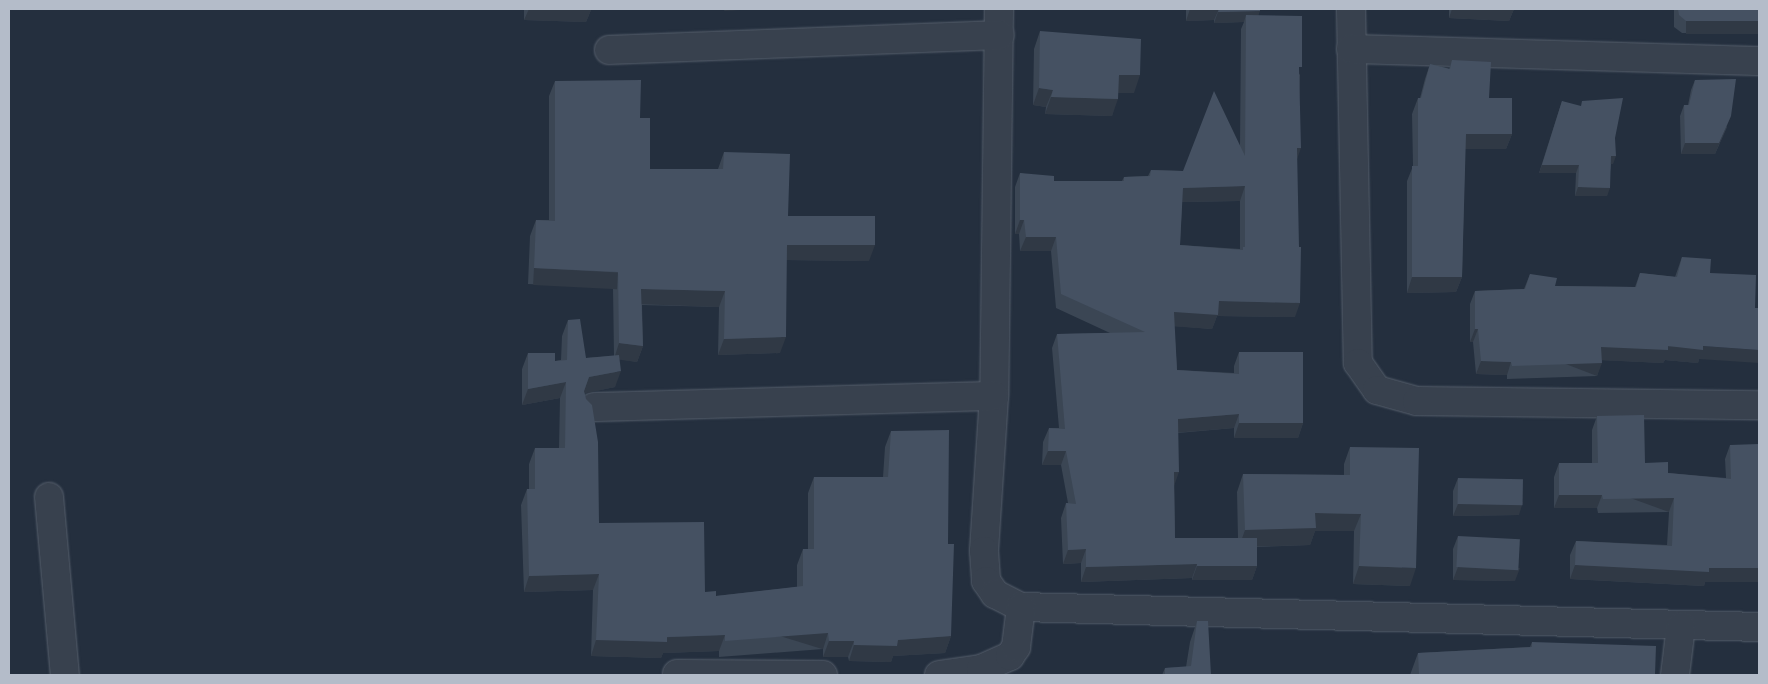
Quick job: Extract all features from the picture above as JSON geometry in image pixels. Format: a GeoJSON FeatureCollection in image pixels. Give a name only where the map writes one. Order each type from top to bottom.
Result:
{"type":"FeatureCollection","features":[{"type":"Feature","properties":{"kind":"street"},"geometry":{"type":"LineString","coordinates":[[1351,9],[1358,362],[1377,390],[1417,401],[1759,405]]}},
{"type":"Feature","properties":{"kind":"street"},"geometry":{"type":"LineString","coordinates":[[609,50],[1000,22],[994,396],[984,551],[986,581],[995,594],[1021,607],[1759,628]]}},
{"type":"Feature","properties":{"kind":"street"},"geometry":{"type":"LineString","coordinates":[[1351,49],[1759,61]]}},
{"type":"Feature","properties":{"kind":"street"},"geometry":{"type":"LineString","coordinates":[[594,407],[994,396]]}},
{"type":"Feature","properties":{"kind":"street"},"geometry":{"type":"LineString","coordinates":[[49,498],[65,675]]}},
{"type":"Feature","properties":{"kind":"street"},"geometry":{"type":"LineString","coordinates":[[938,675],[981,669],[1010,656],[1016,647],[1021,607]]}},
{"type":"Feature","properties":{"kind":"street"},"geometry":{"type":"LineString","coordinates":[[1675,675],[1681,626]]}},
{"type":"Feature","properties":{"kind":"street"},"geometry":{"type":"LineString","coordinates":[[677,674],[823,675]]}},
{"type":"Feature","properties":{"kind":"building"},"geometry":{"type":"Polygon","coordinates":[[[1219,9],[1260,9],[1260,11],[1218,12],[1219,9]]]}},
{"type":"Feature","properties":{"kind":"building"},"geometry":{"type":"Polygon","coordinates":[[[1678,9],[1759,9],[1759,21],[1686,21],[1679,15],[1678,9]]]}},
{"type":"Feature","properties":{"kind":"building"},"geometry":{"type":"Polygon","coordinates":[[[1246,15],[1302,16],[1302,67],[1299,67],[1301,148],[1297,148],[1299,247],[1301,247],[1300,303],[1219,301],[1218,315],[1174,312],[1177,370],[1239,374],[1239,352],[1303,352],[1303,423],[1239,423],[1239,414],[1178,419],[1179,472],[1174,472],[1175,538],[1257,538],[1257,566],[1197,566],[1197,564],[1086,567],[1086,549],[1068,550],[1066,503],[1076,504],[1066,451],[1048,451],[1049,428],[1065,429],[1057,334],[1145,332],[1061,294],[1056,237],[1026,237],[1024,220],[1020,220],[1020,173],[1054,176],[1054,181],[1124,181],[1124,177],[1150,176],[1151,170],[1183,171],[1214,91],[1245,156],[1246,15]],[[1245,186],[1183,188],[1180,245],[1243,250],[1243,247],[1245,247],[1245,186]]]}},
{"type":"Feature","properties":{"kind":"building"},"geometry":{"type":"Polygon","coordinates":[[[1040,31],[1141,39],[1140,75],[1119,75],[1118,99],[1051,97],[1053,90],[1039,88],[1040,31]]]}},
{"type":"Feature","properties":{"kind":"building"},"geometry":{"type":"Polygon","coordinates":[[[1452,60],[1491,62],[1489,98],[1512,98],[1512,134],[1466,134],[1462,277],[1412,277],[1412,166],[1418,166],[1418,98],[1421,98],[1430,64],[1450,69],[1452,60]]]}},
{"type":"Feature","properties":{"kind":"building"},"geometry":{"type":"Polygon","coordinates":[[[1736,79],[1731,116],[1719,143],[1685,143],[1684,105],[1689,105],[1695,80],[1736,79]]]}},
{"type":"Feature","properties":{"kind":"building"},"geometry":{"type":"Polygon","coordinates":[[[641,80],[640,118],[650,118],[650,169],[723,169],[724,152],[790,154],[788,216],[875,216],[875,245],[787,245],[786,337],[724,339],[725,291],[641,289],[643,346],[619,343],[618,272],[534,268],[536,220],[555,221],[555,81],[641,80]]]}},
{"type":"Feature","properties":{"kind":"building"},"geometry":{"type":"Polygon","coordinates":[[[1623,98],[1615,138],[1616,156],[1611,156],[1610,188],[1578,187],[1579,165],[1542,165],[1562,101],[1581,106],[1582,101],[1623,98]]]}},
{"type":"Feature","properties":{"kind":"building"},"geometry":{"type":"Polygon","coordinates":[[[1682,257],[1711,259],[1710,273],[1756,275],[1755,308],[1759,308],[1759,350],[1703,346],[1703,350],[1668,346],[1668,350],[1601,347],[1602,363],[1512,366],[1511,362],[1481,361],[1478,329],[1475,329],[1475,291],[1525,289],[1530,274],[1557,278],[1555,286],[1636,287],[1640,273],[1677,277],[1682,257]]]}},
{"type":"Feature","properties":{"kind":"building"},"geometry":{"type":"Polygon","coordinates":[[[580,319],[586,358],[619,355],[621,371],[589,377],[584,391],[586,399],[592,405],[598,442],[599,523],[704,522],[705,592],[716,591],[716,596],[803,586],[803,549],[814,549],[814,477],[888,477],[891,431],[949,430],[948,544],[954,544],[951,636],[898,640],[897,646],[854,645],[854,641],[829,641],[828,633],[725,641],[725,635],[667,637],[667,642],[596,640],[599,574],[529,576],[527,489],[535,489],[535,448],[565,448],[566,382],[528,389],[528,353],[555,353],[555,361],[567,360],[568,320],[580,319]]]}},
{"type":"Feature","properties":{"kind":"building"},"geometry":{"type":"Polygon","coordinates":[[[1644,415],[1645,463],[1668,462],[1668,473],[1731,479],[1730,445],[1759,444],[1759,568],[1709,568],[1709,572],[1575,565],[1576,541],[1672,546],[1674,498],[1603,499],[1602,495],[1559,495],[1559,463],[1598,463],[1597,416],[1644,415]]]}},
{"type":"Feature","properties":{"kind":"building"},"geometry":{"type":"Polygon","coordinates":[[[1350,447],[1419,448],[1416,568],[1359,566],[1361,514],[1315,513],[1316,528],[1245,530],[1243,474],[1350,475],[1350,447]]]}},
{"type":"Feature","properties":{"kind":"building"},"geometry":{"type":"Polygon","coordinates":[[[1458,478],[1523,479],[1523,505],[1458,504],[1458,478]]]}},
{"type":"Feature","properties":{"kind":"building"},"geometry":{"type":"Polygon","coordinates":[[[1458,536],[1520,539],[1518,570],[1456,567],[1458,536]]]}},
{"type":"Feature","properties":{"kind":"building"},"geometry":{"type":"Polygon","coordinates":[[[1197,621],[1208,621],[1211,675],[1165,675],[1165,668],[1191,666],[1197,621]]]}},
{"type":"Feature","properties":{"kind":"building"},"geometry":{"type":"Polygon","coordinates":[[[1532,642],[1656,646],[1655,675],[1419,675],[1418,653],[1532,647],[1532,642]]]}}]}
